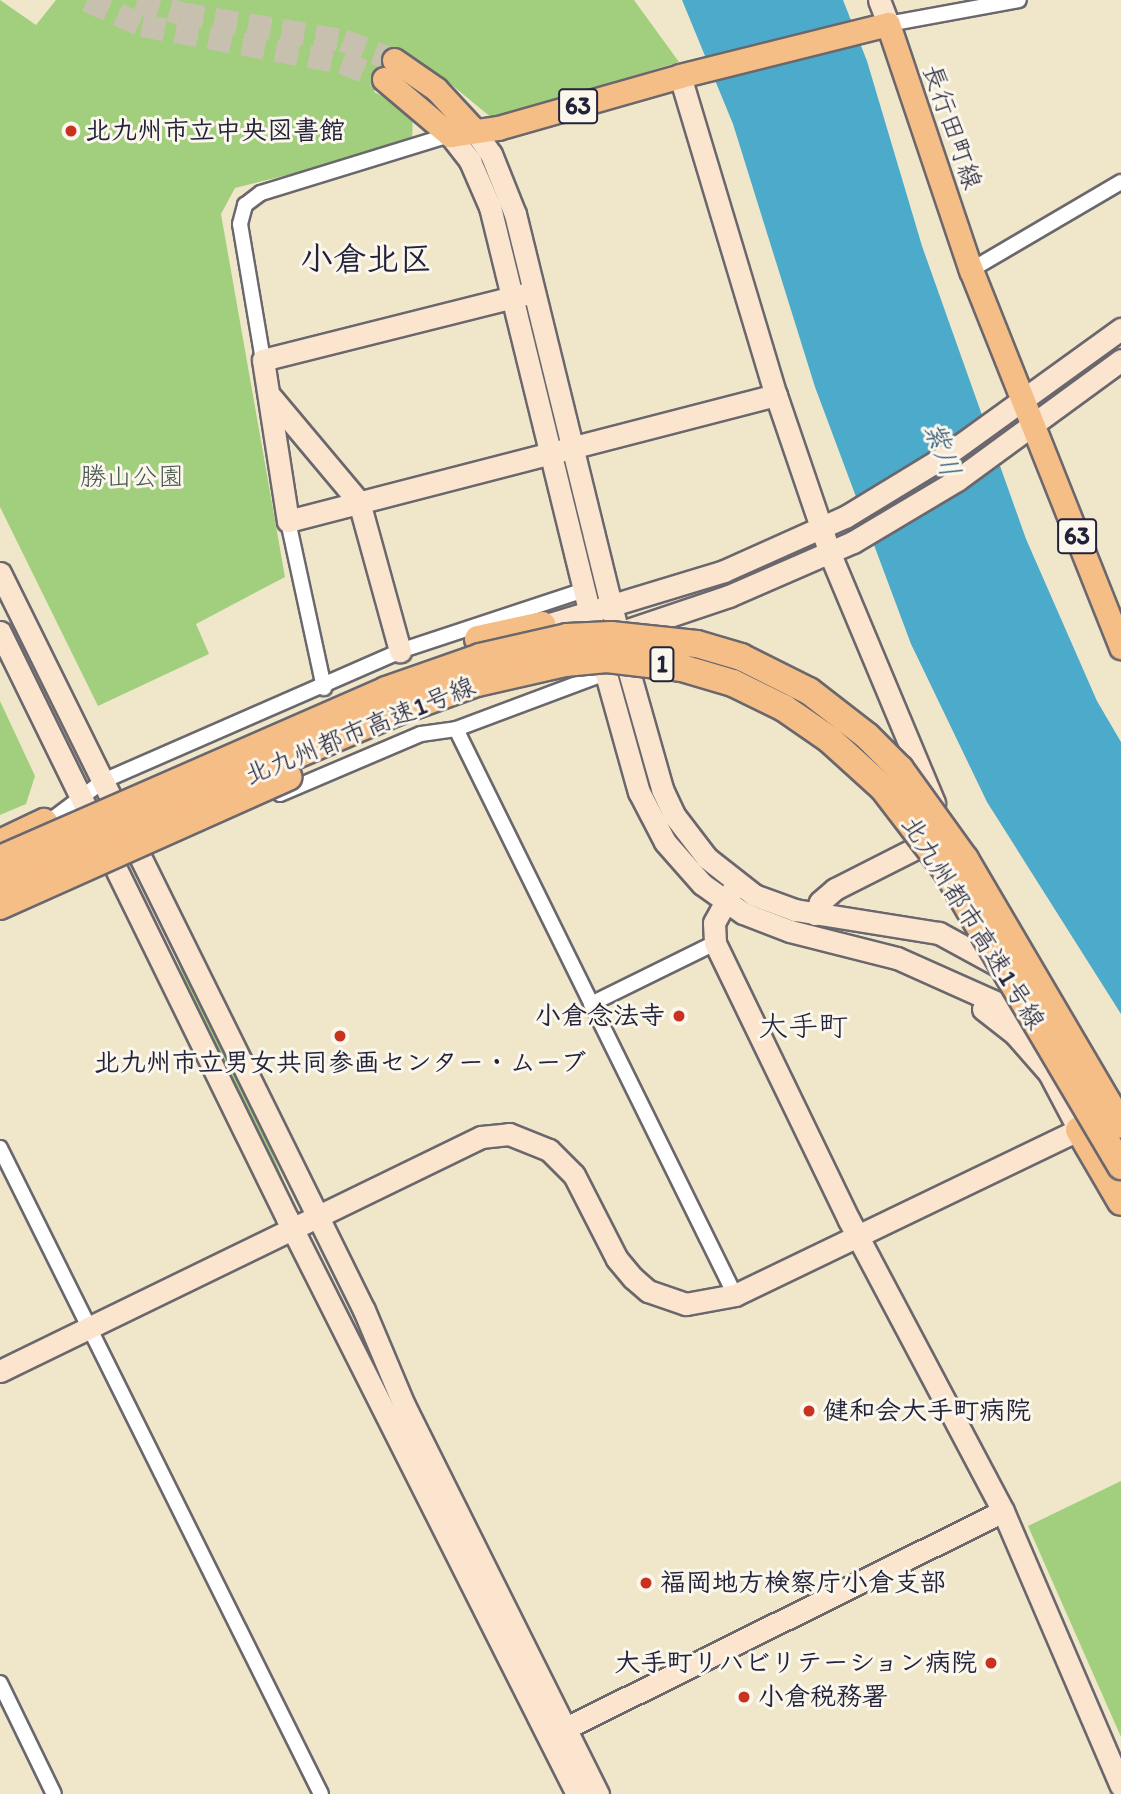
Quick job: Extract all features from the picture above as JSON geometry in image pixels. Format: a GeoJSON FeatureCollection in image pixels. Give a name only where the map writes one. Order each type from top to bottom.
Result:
{"type":"FeatureCollection","features":[{"type":"Feature","properties":{"kind":"highway"},"geometry":{"type":"LineString","coordinates":[[0,843],[394,670],[478,639],[543,625]]}},
{"type":"Feature","properties":{"kind":"highway","name":"1"},"geometry":{"type":"LineString","coordinates":[[0,859],[387,690],[480,657],[568,637],[600,635],[655,636],[697,644],[741,657],[809,691],[867,737],[900,769],[965,859],[1110,1117]]}},
{"type":"Feature","properties":{"kind":"highway"},"geometry":{"type":"LineString","coordinates":[[0,906],[349,751],[487,695],[560,655]]}},
{"type":"Feature","properties":{"kind":"highway","name":"北九州都市高速1号線"},"geometry":{"type":"LineString","coordinates":[[0,882],[381,718],[477,683],[565,663],[607,659],[682,668],[733,683],[785,708],[829,739],[883,788],[915,825],[953,881],[1121,1166]]}},
{"type":"Feature","properties":{"kind":"highway"},"geometry":{"type":"LineString","coordinates":[[1110,1117],[1121,1202]]}},
{"type":"Feature","properties":{"kind":"main road","name":"63"},"geometry":{"type":"LineString","coordinates":[[450,135],[498,128],[681,76],[888,23]]}},
{"type":"Feature","properties":{"kind":"main road","name":"長行田町線"},"geometry":{"type":"LineString","coordinates":[[888,23],[971,270],[1121,647]]}},
{"type":"Feature","properties":{"kind":"main road"},"geometry":{"type":"LineString","coordinates":[[450,135],[389,69],[436,89],[474,130]]}},
{"type":"Feature","properties":{"kind":"street"},"geometry":{"type":"LineString","coordinates":[[879,0],[888,23],[1019,0]]}},
{"type":"Feature","properties":{"kind":"street"},"geometry":{"type":"LineString","coordinates":[[681,76],[776,395],[830,554],[938,813],[938,830],[930,841],[835,889],[820,902],[815,914]]}},
{"type":"Feature","properties":{"kind":"street"},"geometry":{"type":"LineString","coordinates":[[474,130],[507,187],[523,294],[561,450],[586,599],[639,792],[652,819],[681,863],[725,902],[767,924],[858,946],[933,973],[986,1011],[1032,1053],[1049,1073],[1110,1117]]}},
{"type":"Feature","properties":{"kind":"street"},"geometry":{"type":"LineString","coordinates":[[324,688],[289,521],[262,360],[240,224],[245,205],[261,193],[450,135],[482,186],[523,294]]}},
{"type":"Feature","properties":{"kind":"street"},"geometry":{"type":"LineString","coordinates":[[971,270],[1121,182]]}},
{"type":"Feature","properties":{"kind":"street"},"geometry":{"type":"LineString","coordinates":[[262,360],[523,294]]}},
{"type":"Feature","properties":{"kind":"street"},"geometry":{"type":"LineString","coordinates":[[0,848],[33,834],[108,790],[400,651],[586,599],[611,603],[724,571],[845,517],[996,418],[1121,330]]}},
{"type":"Feature","properties":{"kind":"street"},"geometry":{"type":"LineString","coordinates":[[136,846],[560,655],[729,596],[830,554],[1008,446],[1121,360]]}},
{"type":"Feature","properties":{"kind":"street"},"geometry":{"type":"LineString","coordinates":[[269,395],[359,502],[400,651]]}},
{"type":"Feature","properties":{"kind":"street"},"geometry":{"type":"LineString","coordinates":[[289,521],[776,395]]}},
{"type":"Feature","properties":{"kind":"street"},"geometry":{"type":"LineString","coordinates":[[561,450],[611,603],[662,789],[690,839],[736,883],[776,904],[815,914],[939,933],[988,957],[1020,980],[1069,1030],[1110,1117],[1121,1154]]}},
{"type":"Feature","properties":{"kind":"street"},"geometry":{"type":"LineString","coordinates":[[0,573],[317,1215],[558,1732],[577,1794]]}},
{"type":"Feature","properties":{"kind":"street"},"geometry":{"type":"LineString","coordinates":[[108,790],[402,676],[543,625],[586,599]]}},
{"type":"Feature","properties":{"kind":"street"},"geometry":{"type":"LineString","coordinates":[[0,632],[292,1228],[558,1732],[598,1794]]}},
{"type":"Feature","properties":{"kind":"street"},"geometry":{"type":"LineString","coordinates":[[0,895],[106,848],[136,846],[421,734],[456,729],[606,673]]}},
{"type":"Feature","properties":{"kind":"street"},"geometry":{"type":"LineString","coordinates":[[456,729],[735,1295]]}},
{"type":"Feature","properties":{"kind":"street"},"geometry":{"type":"LineString","coordinates":[[736,883],[714,922],[715,943],[859,1237],[1003,1511],[1121,1788],[1106,1794]]}},
{"type":"Feature","properties":{"kind":"street"},"geometry":{"type":"LineString","coordinates":[[591,1004],[715,943]]}},
{"type":"Feature","properties":{"kind":"street"},"geometry":{"type":"LineString","coordinates":[[0,1371],[464,1142],[509,1134],[549,1150],[574,1175],[617,1259],[648,1291],[686,1304],[735,1295],[1110,1117]]}},
{"type":"Feature","properties":{"kind":"street"},"geometry":{"type":"LineString","coordinates":[[0,1148],[321,1794]]}},
{"type":"Feature","properties":{"kind":"street"},"geometry":{"type":"LineString","coordinates":[[558,1732],[1003,1511]]}},
{"type":"Feature","properties":{"kind":"street"},"geometry":{"type":"LineString","coordinates":[[0,1683],[54,1794]]}},
{"type":"Feature","properties":{"kind":"green space","name":"勝山公園"},"geometry":{"type":"Polygon","coordinates":[[[0,0],[36,25],[56,0],[634,0],[679,62],[493,119],[441,76],[397,49],[374,92],[413,111],[412,144],[235,188],[221,214],[285,577],[196,624],[209,654],[98,706],[0,507],[0,0]]]}},
{"type":"Feature","properties":{"kind":"green space"},"geometry":{"type":"Polygon","coordinates":[[[0,701],[35,776],[26,804],[0,815],[0,701]]]}},
{"type":"Feature","properties":{"kind":"green space"},"geometry":{"type":"Polygon","coordinates":[[[148,888],[233,1060],[288,1191],[283,1193],[198,1020],[177,959],[144,891],[148,888]]]}},
{"type":"Feature","properties":{"kind":"green space"},"geometry":{"type":"Polygon","coordinates":[[[1121,1481],[1121,1737],[1028,1526],[1121,1481]]]}},
{"type":"Feature","properties":{"kind":"water","name":"紫川"},"geometry":{"type":"Polygon","coordinates":[[[682,0],[843,0],[867,61],[922,246],[1026,539],[1097,701],[1121,742],[1121,1014],[987,802],[911,644],[815,387],[733,124],[682,0]]]}},
{"type":"Feature","properties":{"kind":"tunnel"},"geometry":{"type":"LineString","coordinates":[[87,0],[142,25],[342,62],[384,79]]}},
{"type":"Feature","properties":{"kind":"tunnel"},"geometry":{"type":"LineString","coordinates":[[137,0],[181,13],[343,40],[394,60]]}},
{"type":"Feature","properties":{"kind":"place","name":"北九州市立中央図書館"},"geometry":{"type":"Point","coordinates":[71,131]}},
{"type":"Feature","properties":{"kind":"place","name":"小倉念法寺"},"geometry":{"type":"Point","coordinates":[679,1016]}},
{"type":"Feature","properties":{"kind":"place","name":"北九州市立男女共同参画センター・ムーブ"},"geometry":{"type":"Point","coordinates":[340,1036]}},
{"type":"Feature","properties":{"kind":"place","name":"健和会大手町病院"},"geometry":{"type":"Point","coordinates":[809,1411]}},
{"type":"Feature","properties":{"kind":"place","name":"福岡地方検察庁小倉支部"},"geometry":{"type":"Point","coordinates":[646,1583]}},
{"type":"Feature","properties":{"kind":"place","name":"大手町リハビリテーション病院"},"geometry":{"type":"Point","coordinates":[991,1663]}},
{"type":"Feature","properties":{"kind":"place","name":"小倉税務署"},"geometry":{"type":"Point","coordinates":[744,1697]}},
{"type":"Feature","properties":{"kind":"district","name":"小倉北区"},"geometry":{"type":"Point","coordinates":[366,259]}},
{"type":"Feature","properties":{"kind":"district","name":"大手町"},"geometry":{"type":"Point","coordinates":[803,1026]}}]}
